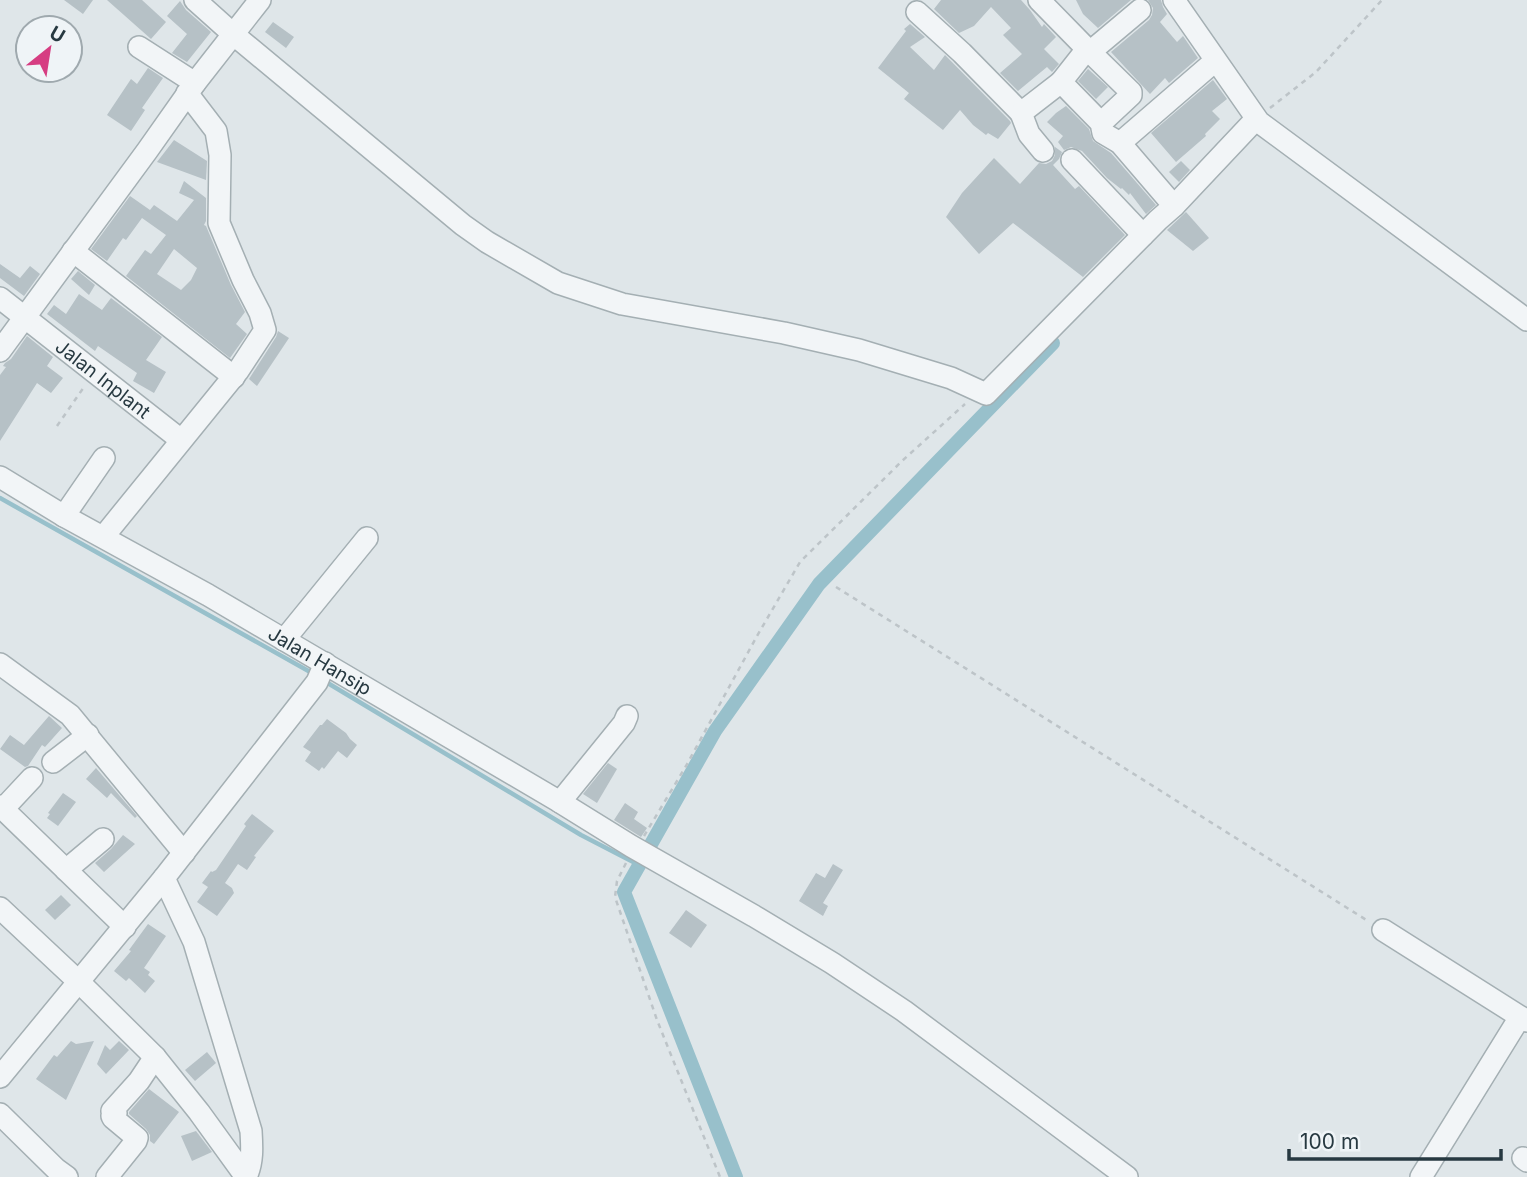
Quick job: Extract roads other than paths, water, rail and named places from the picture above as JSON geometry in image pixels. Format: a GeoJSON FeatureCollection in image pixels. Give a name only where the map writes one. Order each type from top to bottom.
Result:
{"type":"FeatureCollection","features":[{"type":"Feature","properties":{"kind":"street"},"geometry":{"type":"LineString","coordinates":[[195,0],[463,225],[558,283],[622,304],[784,333],[859,350],[991,389],[1258,120]]}},
{"type":"Feature","properties":{"kind":"street"},"geometry":{"type":"LineString","coordinates":[[0,351],[191,88],[260,0]]}},
{"type":"Feature","properties":{"kind":"street"},"geometry":{"type":"LineString","coordinates":[[1040,0],[1131,92],[1131,96],[1101,122]]}},
{"type":"Feature","properties":{"kind":"street"},"geometry":{"type":"LineString","coordinates":[[1174,0],[1258,120],[1527,320]]}},
{"type":"Feature","properties":{"kind":"street"},"geometry":{"type":"LineString","coordinates":[[1021,113],[1061,82],[1088,50],[1140,10]]}},
{"type":"Feature","properties":{"kind":"street"},"geometry":{"type":"LineString","coordinates":[[918,11],[1021,113],[1029,134],[1043,151]]}},
{"type":"Feature","properties":{"kind":"street"},"geometry":{"type":"LineString","coordinates":[[104,536],[234,377],[263,335],[265,326],[219,223],[220,155],[216,131],[191,88],[139,47]]}},
{"type":"Feature","properties":{"kind":"street"},"geometry":{"type":"LineString","coordinates":[[1120,143],[1215,61]]}},
{"type":"Feature","properties":{"kind":"street"},"geometry":{"type":"LineString","coordinates":[[1061,82],[1101,122],[1103,133],[1120,143],[1174,206]]}},
{"type":"Feature","properties":{"kind":"street"},"geometry":{"type":"LineString","coordinates":[[1072,160],[1143,235]]}},
{"type":"Feature","properties":{"kind":"street"},"geometry":{"type":"LineString","coordinates":[[73,251],[234,377]]}},
{"type":"Feature","properties":{"kind":"street","name":"Jalan Inplant"},"geometry":{"type":"LineString","coordinates":[[0,298],[181,440]]}},
{"type":"Feature","properties":{"kind":"street"},"geometry":{"type":"LineString","coordinates":[[64,516],[104,458]]}},
{"type":"Feature","properties":{"kind":"street","name":"Jalan Hansip"},"geometry":{"type":"LineString","coordinates":[[0,477],[284,640],[321,672],[560,802],[832,963],[904,1011],[1127,1177]]}},
{"type":"Feature","properties":{"kind":"street"},"geometry":{"type":"LineString","coordinates":[[284,640],[367,538]]}},
{"type":"Feature","properties":{"kind":"street"},"geometry":{"type":"LineString","coordinates":[[0,664],[70,715],[184,853]]}},
{"type":"Feature","properties":{"kind":"street"},"geometry":{"type":"LineString","coordinates":[[0,1077],[184,853],[321,672]]}},
{"type":"Feature","properties":{"kind":"street"},"geometry":{"type":"LineString","coordinates":[[560,802],[627,716]]}},
{"type":"Feature","properties":{"kind":"street"},"geometry":{"type":"LineString","coordinates":[[53,762],[88,735]]}},
{"type":"Feature","properties":{"kind":"street"},"geometry":{"type":"LineString","coordinates":[[32,778],[5,818],[66,870],[125,927]]}},
{"type":"Feature","properties":{"kind":"street"},"geometry":{"type":"LineString","coordinates":[[66,870],[103,839]]}},
{"type":"Feature","properties":{"kind":"street"},"geometry":{"type":"LineString","coordinates":[[164,878],[194,942],[251,1131],[251,1161],[246,1177]]}},
{"type":"Feature","properties":{"kind":"street"},"geometry":{"type":"LineString","coordinates":[[0,908],[155,1057],[199,1111],[246,1177]]}},
{"type":"Feature","properties":{"kind":"street"},"geometry":{"type":"LineString","coordinates":[[1383,930],[1523,1019],[1421,1177]]}},
{"type":"Feature","properties":{"kind":"street"},"geometry":{"type":"LineString","coordinates":[[107,1177],[137,1138],[113,1118],[116,1113],[112,1111],[139,1081],[155,1057]]}},
{"type":"Feature","properties":{"kind":"street"},"geometry":{"type":"LineString","coordinates":[[0,1114],[67,1177]]}},
{"type":"Feature","properties":{"kind":"waterway"},"geometry":{"type":"LineString","coordinates":[[736,1177],[624,892],[715,731],[819,584],[1053,343]]}},
{"type":"Feature","properties":{"kind":"waterway"},"geometry":{"type":"LineString","coordinates":[[0,498],[312,673]]}},
{"type":"Feature","properties":{"kind":"waterway"},"geometry":{"type":"LineString","coordinates":[[326,682],[581,835],[639,865]]}}]}
